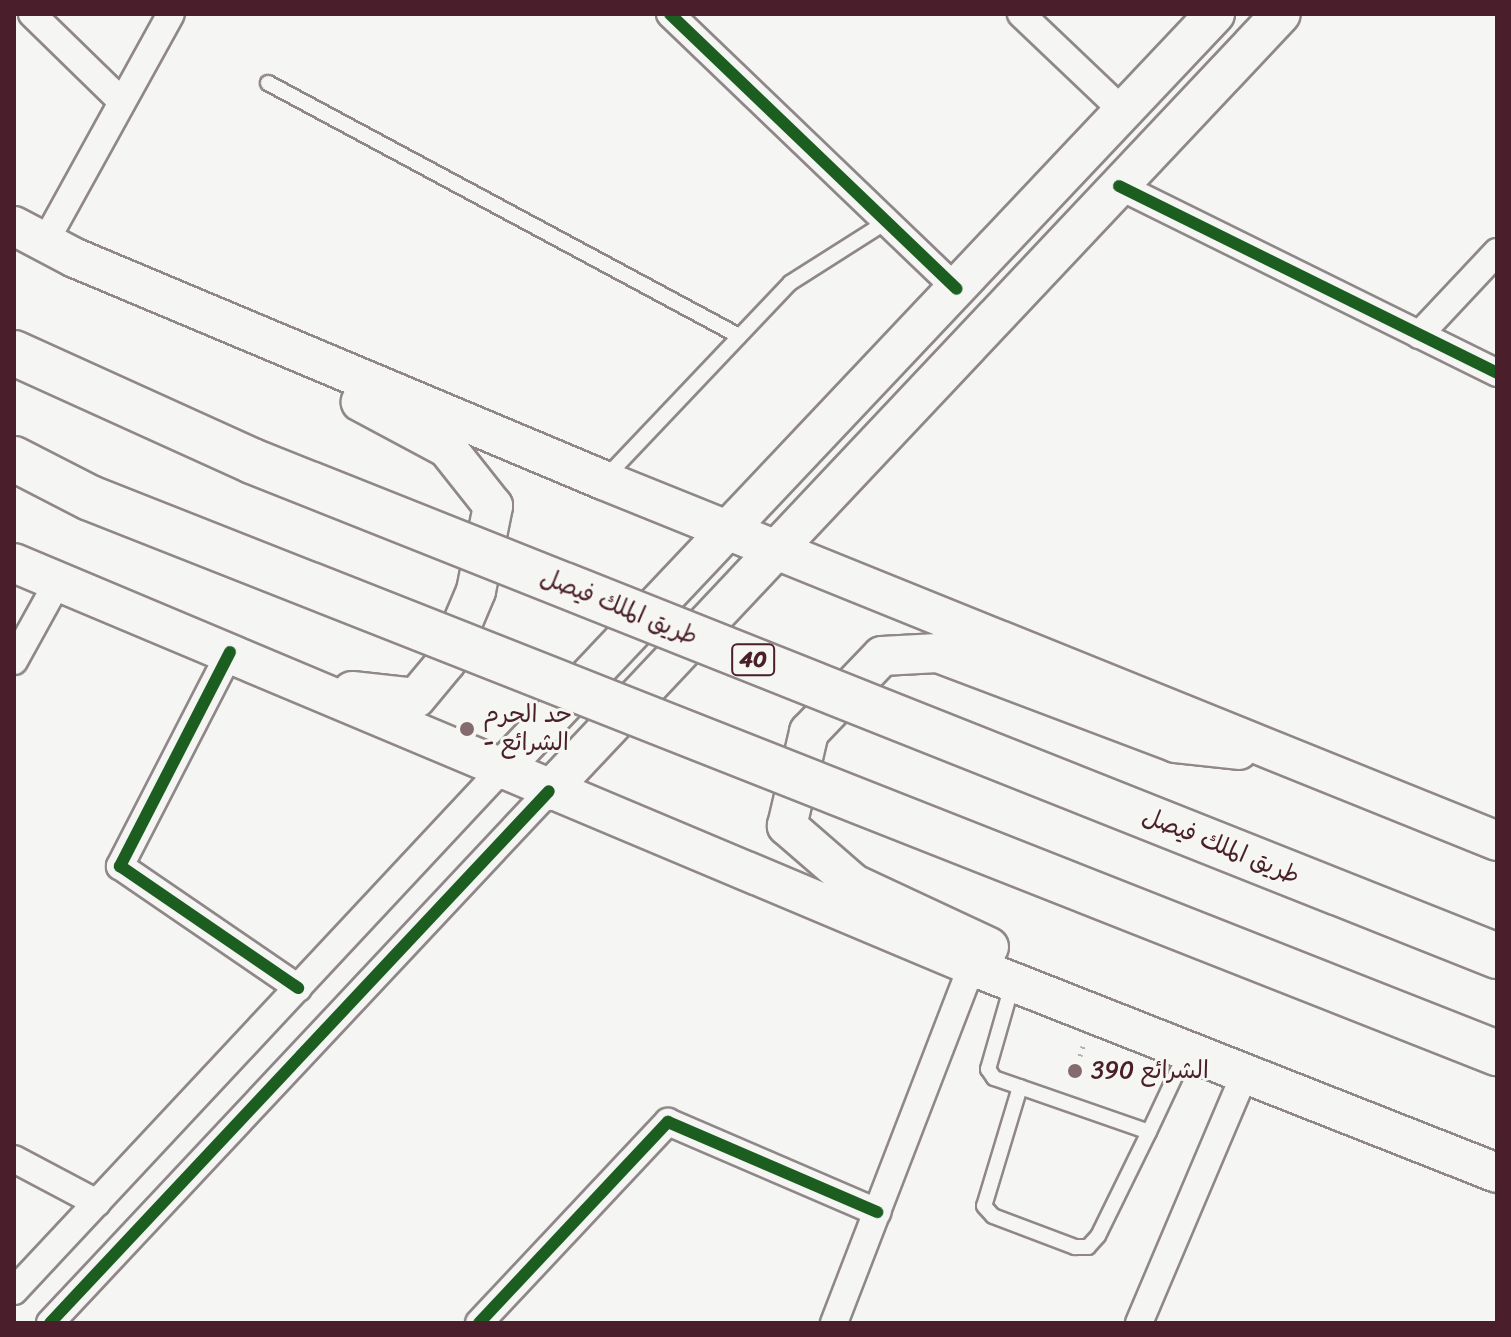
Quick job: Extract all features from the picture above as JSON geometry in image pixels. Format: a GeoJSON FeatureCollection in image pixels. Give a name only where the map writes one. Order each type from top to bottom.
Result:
{"type":"FeatureCollection","features":[{"type":"Feature","properties":{"kind":"highway","name":"طريق الملك فيصل"},"geometry":{"type":"LineString","coordinates":[[14,353],[252,461],[1497,956]]}},
{"type":"Feature","properties":{"kind":"highway"},"geometry":{"type":"LineString","coordinates":[[14,459],[90,498],[1497,1053]]}},
{"type":"Feature","properties":{"kind":"main road"},"geometry":{"type":"LineString","coordinates":[[501,770],[1215,14]]}},
{"type":"Feature","properties":{"kind":"main road"},"geometry":{"type":"LineString","coordinates":[[549,791],[1281,14]]}},
{"type":"Feature","properties":{"kind":"main road"},"geometry":{"type":"LineString","coordinates":[[29,234],[166,296],[603,480],[1497,841]]}},
{"type":"Feature","properties":{"kind":"main road"},"geometry":{"type":"LineString","coordinates":[[166,296],[447,448],[493,506],[476,591],[446,662],[416,698],[313,686]]}},
{"type":"Feature","properties":{"kind":"main road"},"geometry":{"type":"LineString","coordinates":[[14,563],[313,686],[549,791],[972,966],[1311,1096],[1497,1173]]}},
{"type":"Feature","properties":{"kind":"main road"},"geometry":{"type":"LineString","coordinates":[[1286,756],[1176,743],[938,653],[882,656],[809,732],[787,826],[854,884],[1311,1096]]}},
{"type":"Feature","properties":{"kind":"street"},"geometry":{"type":"LineString","coordinates":[[32,14],[120,100]]}},
{"type":"Feature","properties":{"kind":"street"},"geometry":{"type":"LineString","coordinates":[[29,234],[120,100],[171,14]]}},
{"type":"Feature","properties":{"kind":"street"},"geometry":{"type":"LineString","coordinates":[[670,14],[957,289]]}},
{"type":"Feature","properties":{"kind":"street"},"geometry":{"type":"LineString","coordinates":[[1021,14],[1124,112]]}},
{"type":"Feature","properties":{"kind":"street"},"geometry":{"type":"LineString","coordinates":[[1119,186],[1497,373]]}},
{"type":"Feature","properties":{"kind":"street"},"geometry":{"type":"LineString","coordinates":[[1419,335],[1497,252]]}},
{"type":"Feature","properties":{"kind":"street"},"geometry":{"type":"LineString","coordinates":[[14,661],[57,583]]}},
{"type":"Feature","properties":{"kind":"street"},"geometry":{"type":"LineString","coordinates":[[230,652],[120,866],[298,988]]}},
{"type":"Feature","properties":{"kind":"street"},"geometry":{"type":"LineString","coordinates":[[14,1291],[501,770]]}},
{"type":"Feature","properties":{"kind":"street"},"geometry":{"type":"LineString","coordinates":[[50,1323],[549,791]]}},
{"type":"Feature","properties":{"kind":"street"},"geometry":{"type":"LineString","coordinates":[[834,1323],[972,966]]}},
{"type":"Feature","properties":{"kind":"street"},"geometry":{"type":"LineString","coordinates":[[1139,1323],[1246,1071]]}},
{"type":"Feature","properties":{"kind":"street"},"geometry":{"type":"LineString","coordinates":[[484,1321],[668,1122],[877,1212]]}},
{"type":"Feature","properties":{"kind":"street"},"geometry":{"type":"LineString","coordinates":[[14,1159],[97,1203]]}},
{"type":"Feature","properties":{"kind":"lane"},"geometry":{"type":"LineString","coordinates":[[268,83],[739,336]]}},
{"type":"Feature","properties":{"kind":"lane"},"geometry":{"type":"LineString","coordinates":[[603,480],[739,336],[815,263],[886,222]]}},
{"type":"Feature","properties":{"kind":"lane"},"geometry":{"type":"LineString","coordinates":[[1013,982],[988,1069],[994,1078],[1149,1132]]}},
{"type":"Feature","properties":{"kind":"lane"},"geometry":{"type":"LineString","coordinates":[[1020,1087],[984,1206],[993,1216],[1075,1247],[1088,1247],[1098,1236],[1188,1049]]}},
{"type":"Feature","properties":{"kind":"cycle path"},"geometry":{"type":"LineString","coordinates":[[670,14],[957,289]]}},
{"type":"Feature","properties":{"kind":"cycle path"},"geometry":{"type":"LineString","coordinates":[[1119,186],[1497,373]]}},
{"type":"Feature","properties":{"kind":"cycle path"},"geometry":{"type":"LineString","coordinates":[[230,652],[120,866],[298,988]]}},
{"type":"Feature","properties":{"kind":"cycle path"},"geometry":{"type":"LineString","coordinates":[[50,1323],[549,791]]}},
{"type":"Feature","properties":{"kind":"cycle path"},"geometry":{"type":"LineString","coordinates":[[479,1323],[668,1122],[877,1212]]}},
{"type":"Feature","properties":{"kind":"place","name":"حد الحرم - الشرائع"},"geometry":{"type":"Point","coordinates":[467,729]}},
{"type":"Feature","properties":{"kind":"place","name":"الشرائع 390"},"geometry":{"type":"Point","coordinates":[1075,1071]}}]}
